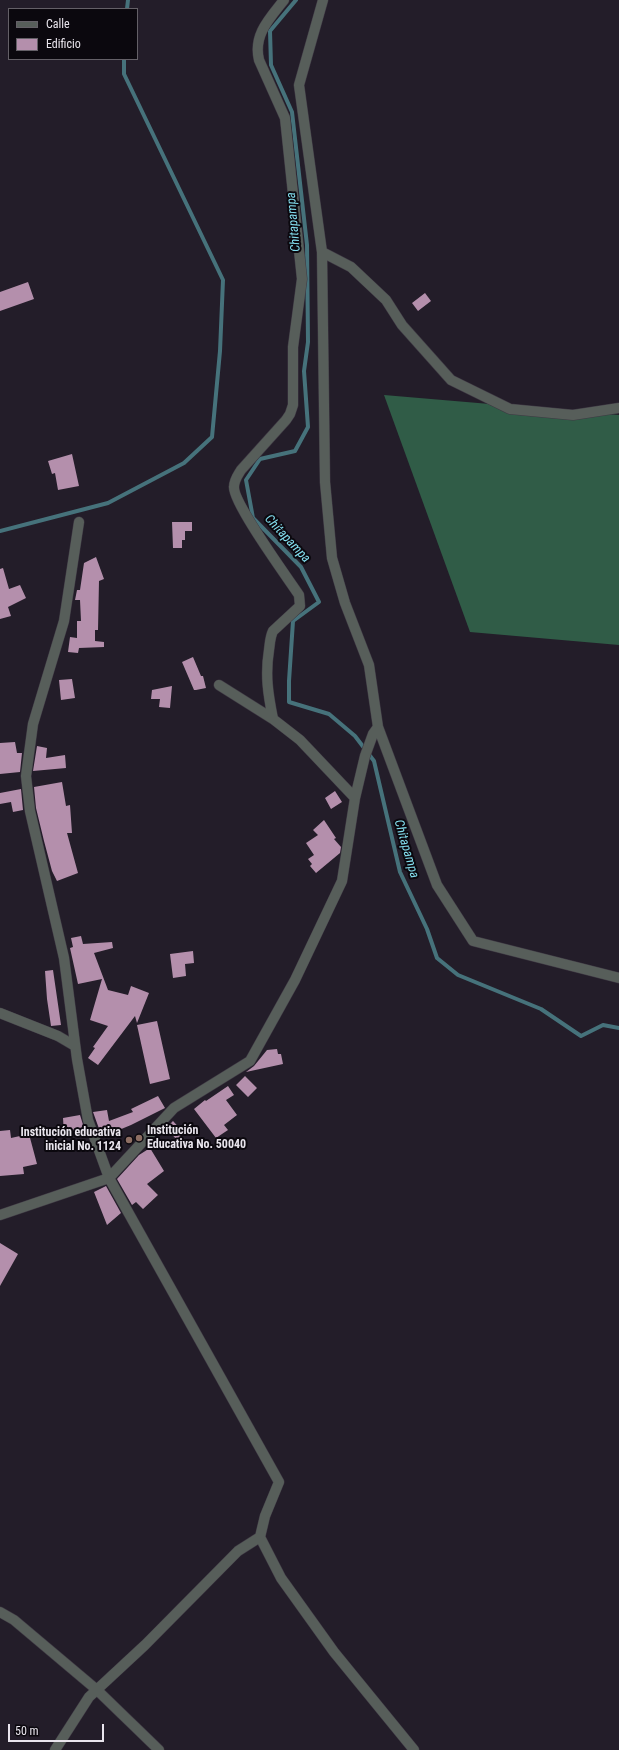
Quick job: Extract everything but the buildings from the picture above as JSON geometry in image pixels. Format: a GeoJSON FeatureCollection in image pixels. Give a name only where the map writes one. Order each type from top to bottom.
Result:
{"type":"FeatureCollection","features":[{"type":"Feature","properties":{"kind":"street"},"geometry":{"type":"LineString","coordinates":[[273,719],[266,686],[266,667],[271,636],[273,631],[300,606],[301,601],[299,595],[244,512],[235,496],[234,487],[241,470],[286,420],[290,414],[293,404],[293,347],[302,278],[285,118],[259,60],[257,50],[258,40],[263,27],[284,0]]}},
{"type":"Feature","properties":{"kind":"street"},"geometry":{"type":"LineString","coordinates":[[322,0],[299,85],[322,252],[324,482],[332,558],[345,603],[369,665],[376,730],[436,885],[474,941],[619,978]]}},
{"type":"Feature","properties":{"kind":"street"},"geometry":{"type":"LineString","coordinates":[[322,252],[351,267],[386,300],[402,325],[451,380],[510,409],[573,415],[619,408]]}},
{"type":"Feature","properties":{"kind":"street"},"geometry":{"type":"LineString","coordinates":[[79,522],[64,621],[33,724],[26,776],[30,812],[64,958],[75,1046],[88,1120],[109,1178],[279,1482],[265,1516],[260,1537],[281,1578],[334,1652],[414,1750]]}},
{"type":"Feature","properties":{"kind":"street"},"geometry":{"type":"LineString","coordinates":[[219,685],[273,719],[300,740],[355,798]]}},
{"type":"Feature","properties":{"kind":"street"},"geometry":{"type":"LineString","coordinates":[[0,1215],[109,1178],[174,1108],[250,1061],[296,980],[342,881],[355,798],[365,756],[376,730]]}},
{"type":"Feature","properties":{"kind":"street"},"geometry":{"type":"LineString","coordinates":[[0,1013],[58,1036],[75,1046]]}},
{"type":"Feature","properties":{"kind":"street"},"geometry":{"type":"LineString","coordinates":[[55,1750],[89,1697],[145,1646],[238,1551],[260,1537]]}},
{"type":"Feature","properties":{"kind":"street"},"geometry":{"type":"LineString","coordinates":[[0,1612],[14,1620],[96,1690],[159,1750]]}},
{"type":"Feature","properties":{"kind":"green space"},"geometry":{"type":"Polygon","coordinates":[[[384,395],[619,415],[619,645],[470,632],[384,395]]]}},
{"type":"Feature","properties":{"kind":"waterway"},"geometry":{"type":"LineString","coordinates":[[127,8],[128,0]]}},
{"type":"Feature","properties":{"kind":"waterway","name":"Chitapampa"},"geometry":{"type":"LineString","coordinates":[[296,0],[270,31],[271,65],[292,112],[307,245],[308,342],[304,371],[308,427],[295,451],[260,459],[246,480],[253,518],[301,567],[319,602],[293,621],[289,702],[329,714],[355,736],[374,761],[400,872],[427,929],[437,958],[458,975],[541,1009],[581,1036],[603,1025],[619,1028]]}},
{"type":"Feature","properties":{"kind":"waterway"},"geometry":{"type":"LineString","coordinates":[[0,531],[108,503],[184,463],[212,437],[220,351],[223,280],[124,74],[124,60]]}},
{"type":"Feature","properties":{"kind":"place","name":"Institución Educativa No. 50040"},"geometry":{"type":"Point","coordinates":[139,1138]}},
{"type":"Feature","properties":{"kind":"place","name":"Institución educativa inicial No. 1124"},"geometry":{"type":"Point","coordinates":[129,1140]}}]}
